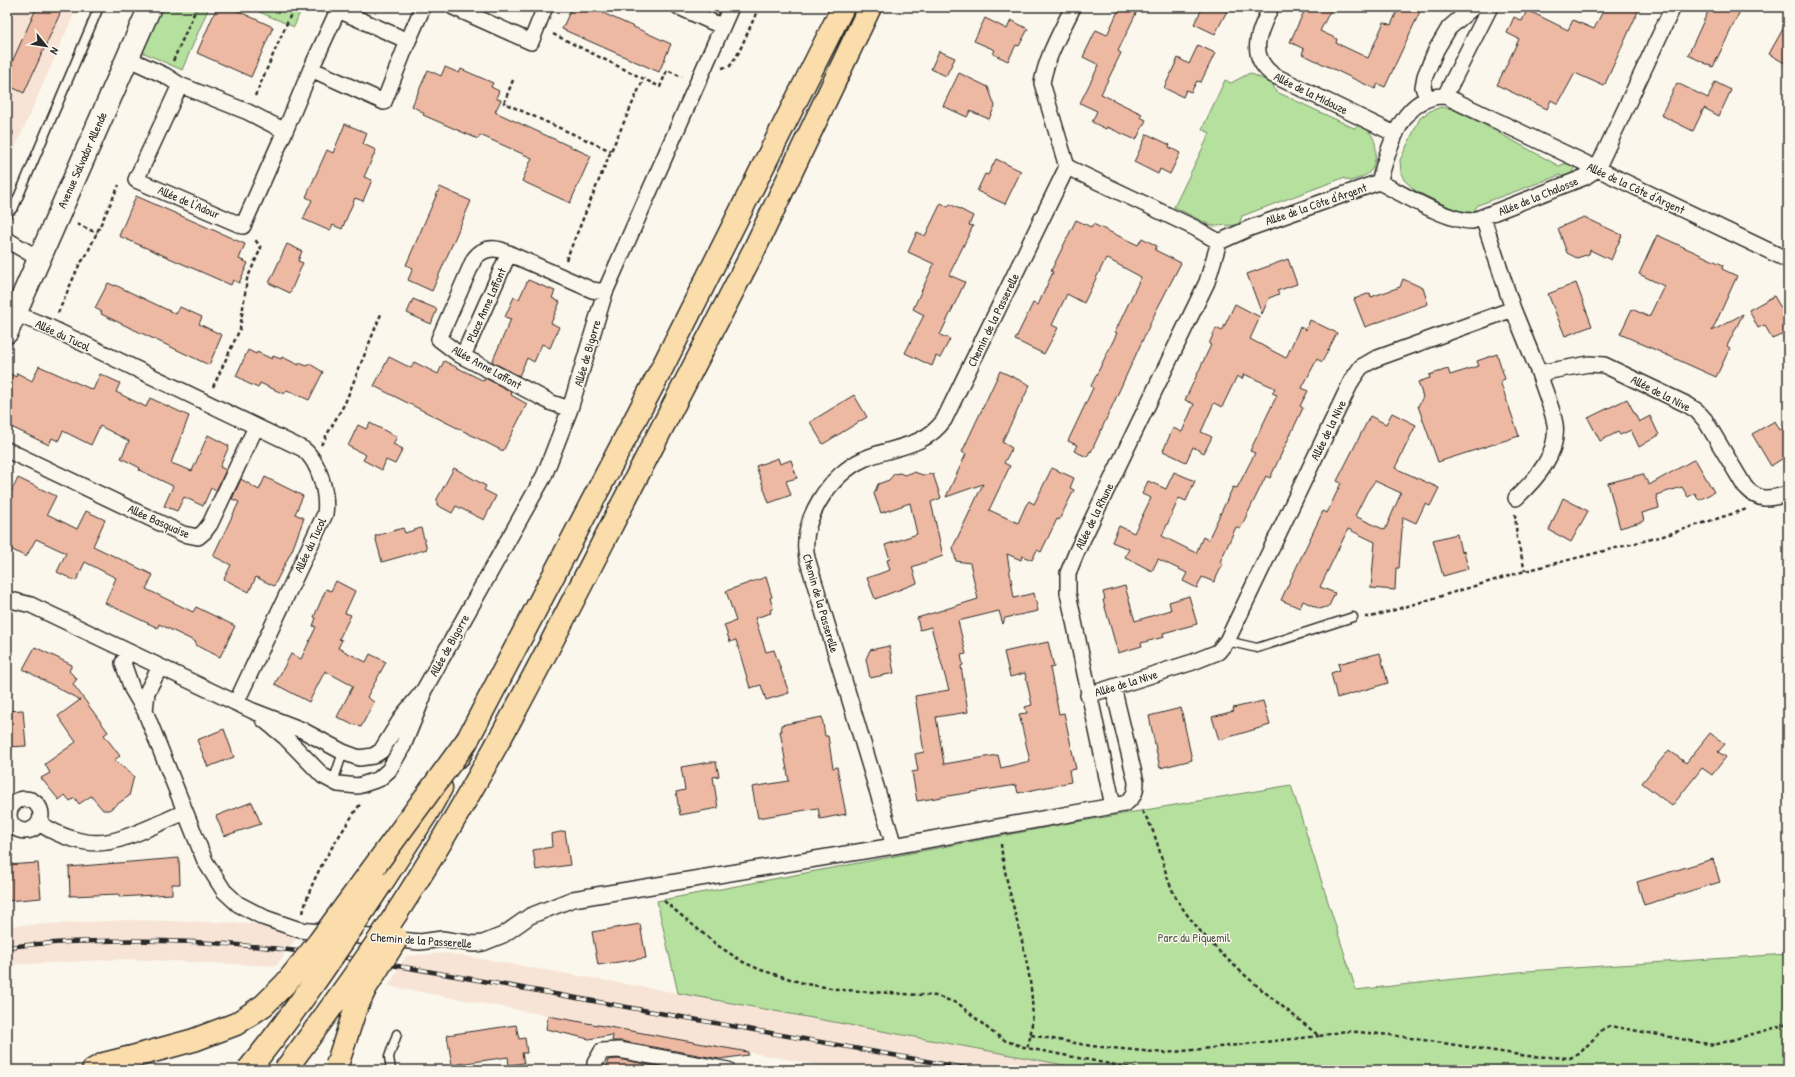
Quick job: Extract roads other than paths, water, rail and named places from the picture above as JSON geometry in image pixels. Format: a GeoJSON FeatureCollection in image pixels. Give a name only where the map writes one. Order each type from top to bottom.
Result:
{"type":"FeatureCollection","features":[{"type":"Feature","properties":{"kind":"highway"},"geometry":{"type":"LineString","coordinates":[[248,1070],[272,1041],[324,970],[427,813],[468,739],[667,359],[843,7]]}},
{"type":"Feature","properties":{"kind":"highway"},"geometry":{"type":"LineString","coordinates":[[335,1070],[356,1010],[366,987],[425,895],[520,704],[754,250],[870,7]]}},
{"type":"Feature","properties":{"kind":"highway"},"geometry":{"type":"LineString","coordinates":[[285,1070],[398,911],[450,826],[520,704]]}},
{"type":"Feature","properties":{"kind":"highway"},"geometry":{"type":"LineString","coordinates":[[93,1070],[104,1064],[194,1040],[236,1024],[264,1005],[286,983],[320,942],[468,739]]}},
{"type":"Feature","properties":{"kind":"highway"},"geometry":{"type":"LineString","coordinates":[[108,1070],[128,1058]]}},
{"type":"Feature","properties":{"kind":"street","name":"Avenue Salvador Allende"},"geometry":{"type":"LineString","coordinates":[[9,324],[150,7]]}},
{"type":"Feature","properties":{"kind":"street"},"geometry":{"type":"LineString","coordinates":[[311,69],[384,102],[423,7]]}},
{"type":"Feature","properties":{"kind":"street"},"geometry":{"type":"LineString","coordinates":[[453,7],[531,42],[536,26],[545,7]]}},
{"type":"Feature","properties":{"kind":"street"},"geometry":{"type":"LineString","coordinates":[[679,7],[721,26]]}},
{"type":"Feature","properties":{"kind":"street","name":"Allée de Bigorre"},"geometry":{"type":"LineString","coordinates":[[236,703],[302,730],[343,752],[360,758],[367,758],[377,754],[385,747],[404,714],[424,690],[544,476],[570,409],[605,292],[730,7]]}},
{"type":"Feature","properties":{"kind":"street"},"geometry":{"type":"LineString","coordinates":[[1072,7],[1051,50],[1042,83],[1067,168],[1195,228],[1219,242]]}},
{"type":"Feature","properties":{"kind":"street","name":"Allée de la Midouze"},"geometry":{"type":"LineString","coordinates":[[1271,7],[1260,30],[1257,48],[1261,64],[1266,70],[1273,75],[1395,134]]}},
{"type":"Feature","properties":{"kind":"street"},"geometry":{"type":"LineString","coordinates":[[1427,99],[1423,87],[1425,76],[1436,50],[1449,28],[1473,7]]}},
{"type":"Feature","properties":{"kind":"street"},"geometry":{"type":"LineString","coordinates":[[1446,96],[1490,7]]}},
{"type":"Feature","properties":{"kind":"street"},"geometry":{"type":"LineString","coordinates":[[1597,169],[1673,7]]}},
{"type":"Feature","properties":{"kind":"street"},"geometry":{"type":"LineString","coordinates":[[127,58],[166,76],[180,85],[248,112],[285,131],[338,10],[408,41]]}},
{"type":"Feature","properties":{"kind":"street","name":"Allée de l'Adour"},"geometry":{"type":"LineString","coordinates":[[180,85],[136,180],[244,226],[285,131]]}},
{"type":"Feature","properties":{"kind":"street","name":"Allée de la Côte d'Argent"},"geometry":{"type":"LineString","coordinates":[[1219,242],[1250,228],[1379,182],[1395,134],[1415,106],[1427,99],[1446,96],[1788,260]]}},
{"type":"Feature","properties":{"kind":"street","name":"Chemin de la Passerelle"},"geometry":{"type":"LineString","coordinates":[[894,846],[807,558],[805,537],[820,500],[838,478],[852,466],[873,455],[922,440],[934,432],[944,420],[1067,168]]}},
{"type":"Feature","properties":{"kind":"street","name":"Allée de la Chalosse"},"geometry":{"type":"LineString","coordinates":[[1379,182],[1455,218],[1465,221],[1482,218],[1570,184],[1597,169]]}},
{"type":"Feature","properties":{"kind":"street"},"geometry":{"type":"LineString","coordinates":[[1482,218],[1513,309],[1539,373],[1554,422],[1554,444],[1540,472],[1516,498]]}},
{"type":"Feature","properties":{"kind":"street"},"geometry":{"type":"LineString","coordinates":[[7,240],[38,258]]}},
{"type":"Feature","properties":{"kind":"street","name":"Allée de la Rhune"},"geometry":{"type":"LineString","coordinates":[[1113,806],[1088,695],[1068,593],[1068,573],[1077,551],[1207,282],[1219,242]]}},
{"type":"Feature","properties":{"kind":"street","name":"Allée Anne Laffont"},"geometry":{"type":"LineString","coordinates":[[570,409],[552,403],[462,356],[440,339],[474,259],[482,252],[492,249],[509,253],[592,290],[605,292]]}},
{"type":"Feature","properties":{"kind":"street","name":"Place Anne Laffont"},"geometry":{"type":"LineString","coordinates":[[462,356],[509,253]]}},
{"type":"Feature","properties":{"kind":"street","name":"Allée de la Nive"},"geometry":{"type":"LineString","coordinates":[[1088,695],[1218,652],[1227,642],[1356,373],[1361,367],[1375,359],[1513,309]]}},
{"type":"Feature","properties":{"kind":"street","name":"Allée du Tucol"},"geometry":{"type":"LineString","coordinates":[[9,324],[51,328],[303,449],[314,459],[325,496],[325,514],[236,703]]}},
{"type":"Feature","properties":{"kind":"street","name":"Allée de la Nive"},"geometry":{"type":"LineString","coordinates":[[1539,373],[1589,364],[1604,365],[1688,404],[1698,411],[1705,420],[1745,487],[1751,494],[1759,498],[1767,499],[1788,494]]}},
{"type":"Feature","properties":{"kind":"street","name":"Allée Basquaise"},"geometry":{"type":"LineString","coordinates":[[7,450],[183,534],[198,537],[210,524],[256,427]]}},
{"type":"Feature","properties":{"kind":"street"},"geometry":{"type":"LineString","coordinates":[[7,599],[31,605],[236,703]]}},
{"type":"Feature","properties":{"kind":"street","name":"Chemin de la Passerelle"},"geometry":{"type":"LineString","coordinates":[[128,652],[124,663],[132,689],[145,711],[205,861],[224,891],[238,904],[281,924],[300,930],[420,942],[442,939],[474,944],[484,943],[503,935],[530,916],[557,904],[578,898],[659,884],[704,879],[999,828],[1124,804],[1131,800],[1136,789],[1136,782],[1113,687]]}},
{"type":"Feature","properties":{"kind":"street","name":"Chemin de la Passerelle"},"geometry":{"type":"LineString","coordinates":[[145,711],[147,692],[160,667]]}},
{"type":"Feature","properties":{"kind":"street","name":"Allée de Bigorre"},"geometry":{"type":"LineString","coordinates":[[253,711],[285,737],[323,776],[333,782],[352,786],[372,783],[384,775],[396,759],[412,726],[422,700],[424,690]]}},
{"type":"Feature","properties":{"kind":"street"},"geometry":{"type":"LineString","coordinates":[[39,823],[63,836],[105,843],[185,812]]}},
{"type":"Feature","properties":{"kind":"street"},"geometry":{"type":"LineString","coordinates":[[595,1070],[595,1064],[602,1051],[619,1050],[728,1070]]}},
{"type":"Feature","properties":{"kind":"lane"},"geometry":{"type":"LineString","coordinates":[[7,214],[14,207],[99,7]]}},
{"type":"Feature","properties":{"kind":"lane"},"geometry":{"type":"LineString","coordinates":[[1227,642],[1257,648],[1353,617]]}},
{"type":"Feature","properties":{"kind":"lane"},"geometry":{"type":"LineString","coordinates":[[333,782],[343,752]]}},
{"type":"Feature","properties":{"kind":"lane"},"geometry":{"type":"LineString","coordinates":[[391,1070],[389,1057],[397,1034]]}},
{"type":"Feature","properties":{"kind":"railway"},"geometry":{"type":"LineString","coordinates":[[7,947],[71,942],[167,941],[230,944],[298,951],[370,961],[976,1070]]}},
{"type":"Feature","properties":{"kind":"park label","name":"Parc du Piquemil"},"geometry":{"type":"Point","coordinates":[1194,937]}}]}
